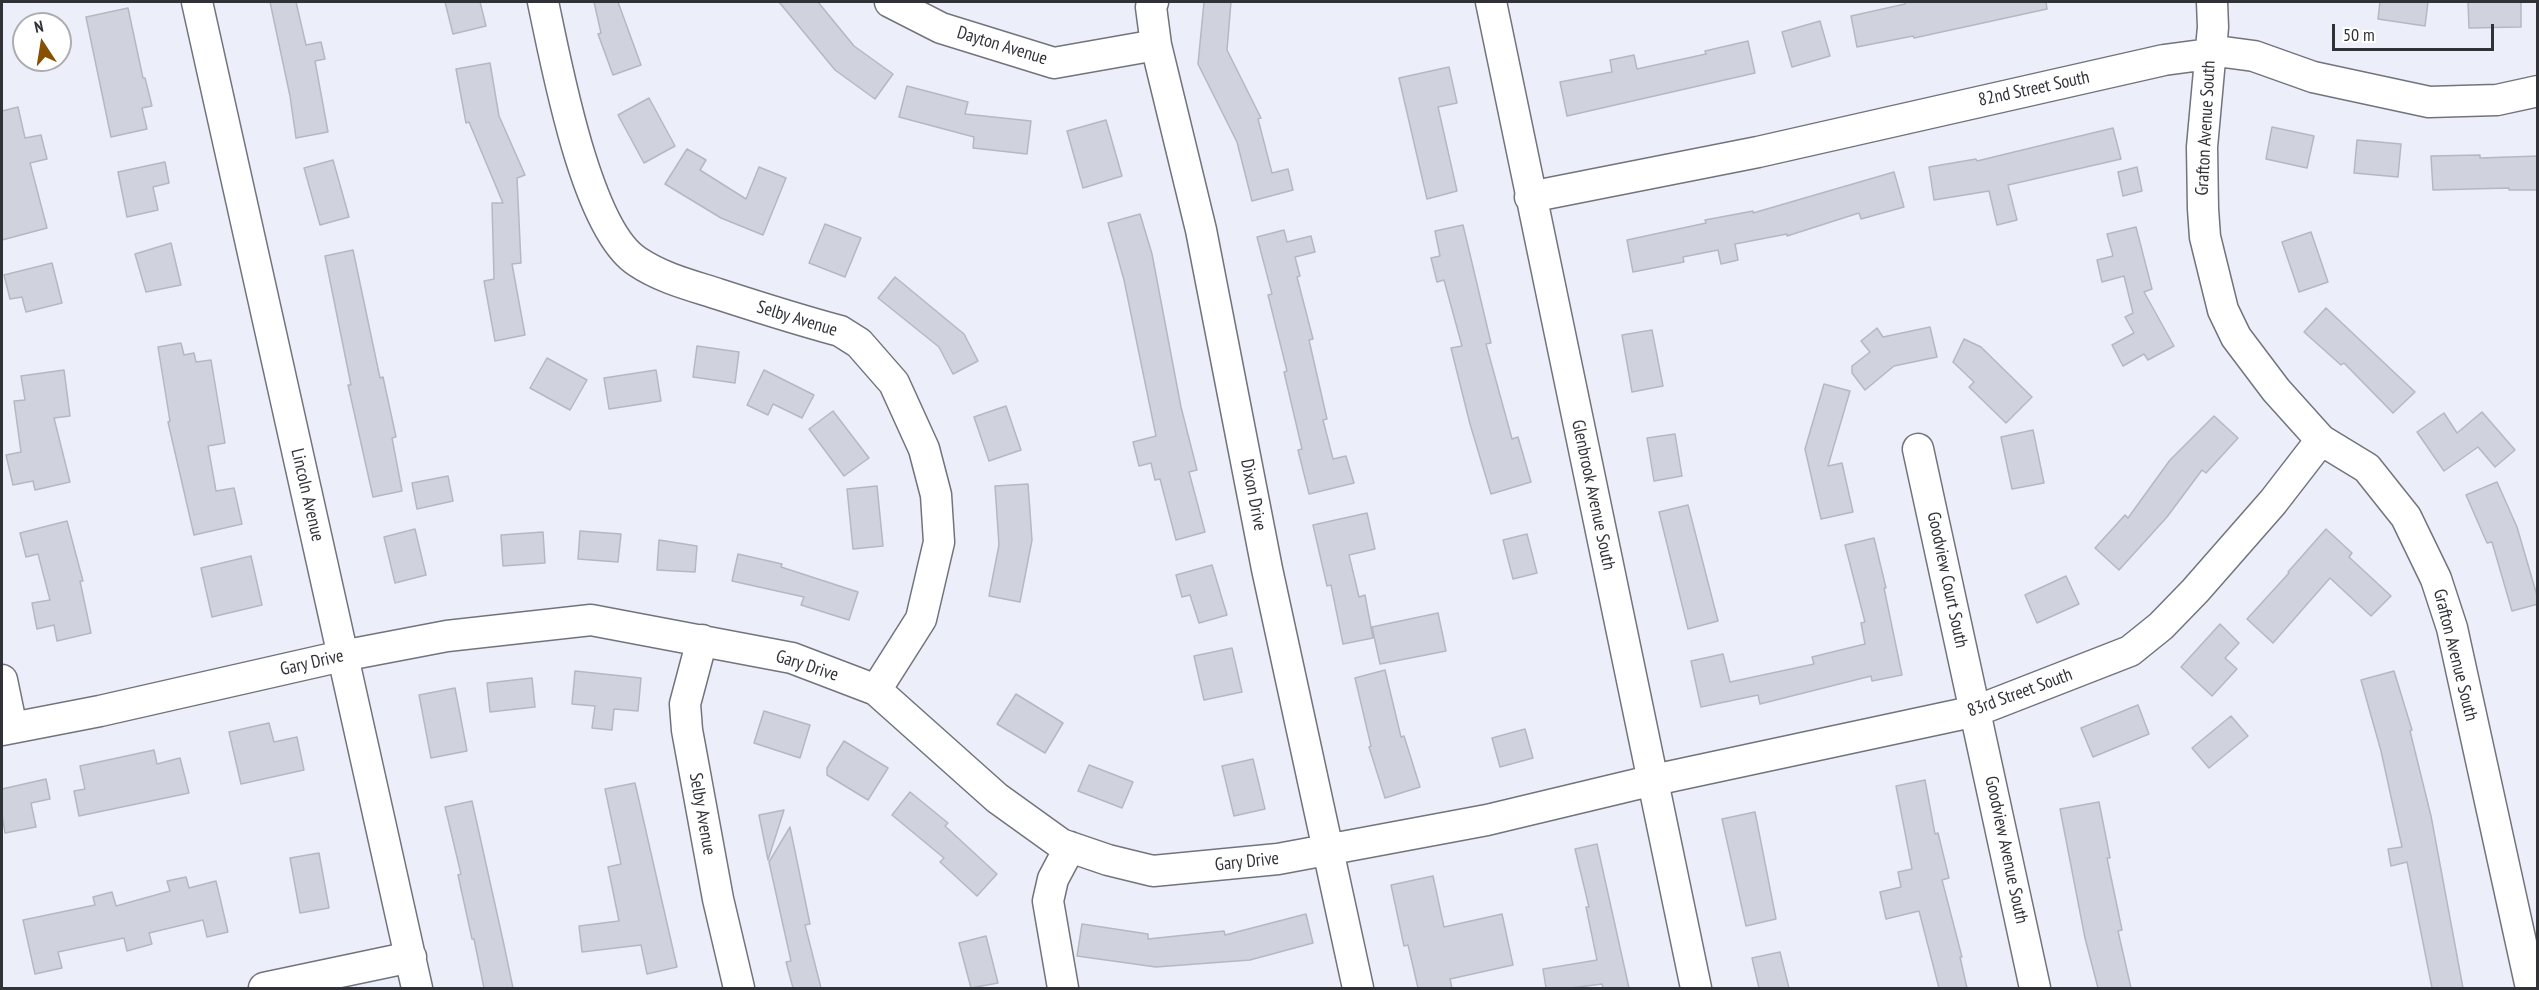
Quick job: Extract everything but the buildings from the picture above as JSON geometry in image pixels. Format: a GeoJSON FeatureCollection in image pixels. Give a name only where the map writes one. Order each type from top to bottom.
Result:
{"type":"FeatureCollection","features":[{"type":"Feature","properties":{"kind":"street","name":"Lincoln Avenue"},"geometry":{"type":"LineString","coordinates":[[197,2],[417,988]]}},
{"type":"Feature","properties":{"kind":"street","name":"Selby Avenue"},"geometry":{"type":"LineString","coordinates":[[543,2],[587,180],[606,224],[623,248],[636,261],[669,279],[840,331],[859,343],[894,383],[924,448],[936,495],[939,542],[921,619],[876,690]]}},
{"type":"Feature","properties":{"kind":"street","name":"Dayton Avenue"},"geometry":{"type":"LineString","coordinates":[[890,2],[940,28],[1054,63],[1156,45]]}},
{"type":"Feature","properties":{"kind":"street","name":"Dixon Drive"},"geometry":{"type":"LineString","coordinates":[[1153,2],[1151,7],[1156,45],[1201,230],[1267,569],[1358,988]]}},
{"type":"Feature","properties":{"kind":"street","name":"Glenbrook Avenue South"},"geometry":{"type":"LineString","coordinates":[[1491,2],[1696,988]]}},
{"type":"Feature","properties":{"kind":"street","name":"Grafton Avenue South"},"geometry":{"type":"LineString","coordinates":[[2212,2],[2213,27],[2202,147],[2202,209],[2205,237],[2223,310],[2236,337],[2269,381],[2321,440],[2367,468],[2406,517],[2436,579],[2452,628],[2531,988]]}},
{"type":"Feature","properties":{"kind":"street","name":"82nd Street South"},"geometry":{"type":"LineString","coordinates":[[1530,197],[1758,152],[2164,60],[2224,52],[2254,56],[2313,77],[2429,102],[2497,100],[2538,92]]}},
{"type":"Feature","properties":{"kind":"street","name":"83rd Street South"},"geometry":{"type":"LineString","coordinates":[[1559,803],[1654,780],[1976,711],[2130,651],[2161,626],[2195,591],[2273,502],[2321,440]]}},
{"type":"Feature","properties":{"kind":"street","name":"Goodview Court South"},"geometry":{"type":"LineString","coordinates":[[1918,449],[1976,711]]}},
{"type":"Feature","properties":{"kind":"street","name":"Gary Drive"},"geometry":{"type":"LineString","coordinates":[[7,729],[100,711],[342,656],[447,636],[591,620],[792,657],[876,690],[997,798],[1061,844],[1108,860],[1153,871],[1278,859],[1487,820],[1559,803]]}},
{"type":"Feature","properties":{"kind":"street","name":"Selby Avenue"},"geometry":{"type":"LineString","coordinates":[[702,640],[685,704],[687,730],[718,899],[739,988]]}},
{"type":"Feature","properties":{"kind":"street"},"geometry":{"type":"LineString","coordinates":[[2,680],[7,729]]}},
{"type":"Feature","properties":{"kind":"street","name":"Goodview Avenue South"},"geometry":{"type":"LineString","coordinates":[[1976,711],[2035,988]]}},
{"type":"Feature","properties":{"kind":"street"},"geometry":{"type":"LineString","coordinates":[[1064,988],[1048,902],[1053,879],[1070,847]]}},
{"type":"Feature","properties":{"kind":"street"},"geometry":{"type":"LineString","coordinates":[[264,988],[411,957]]}}]}
